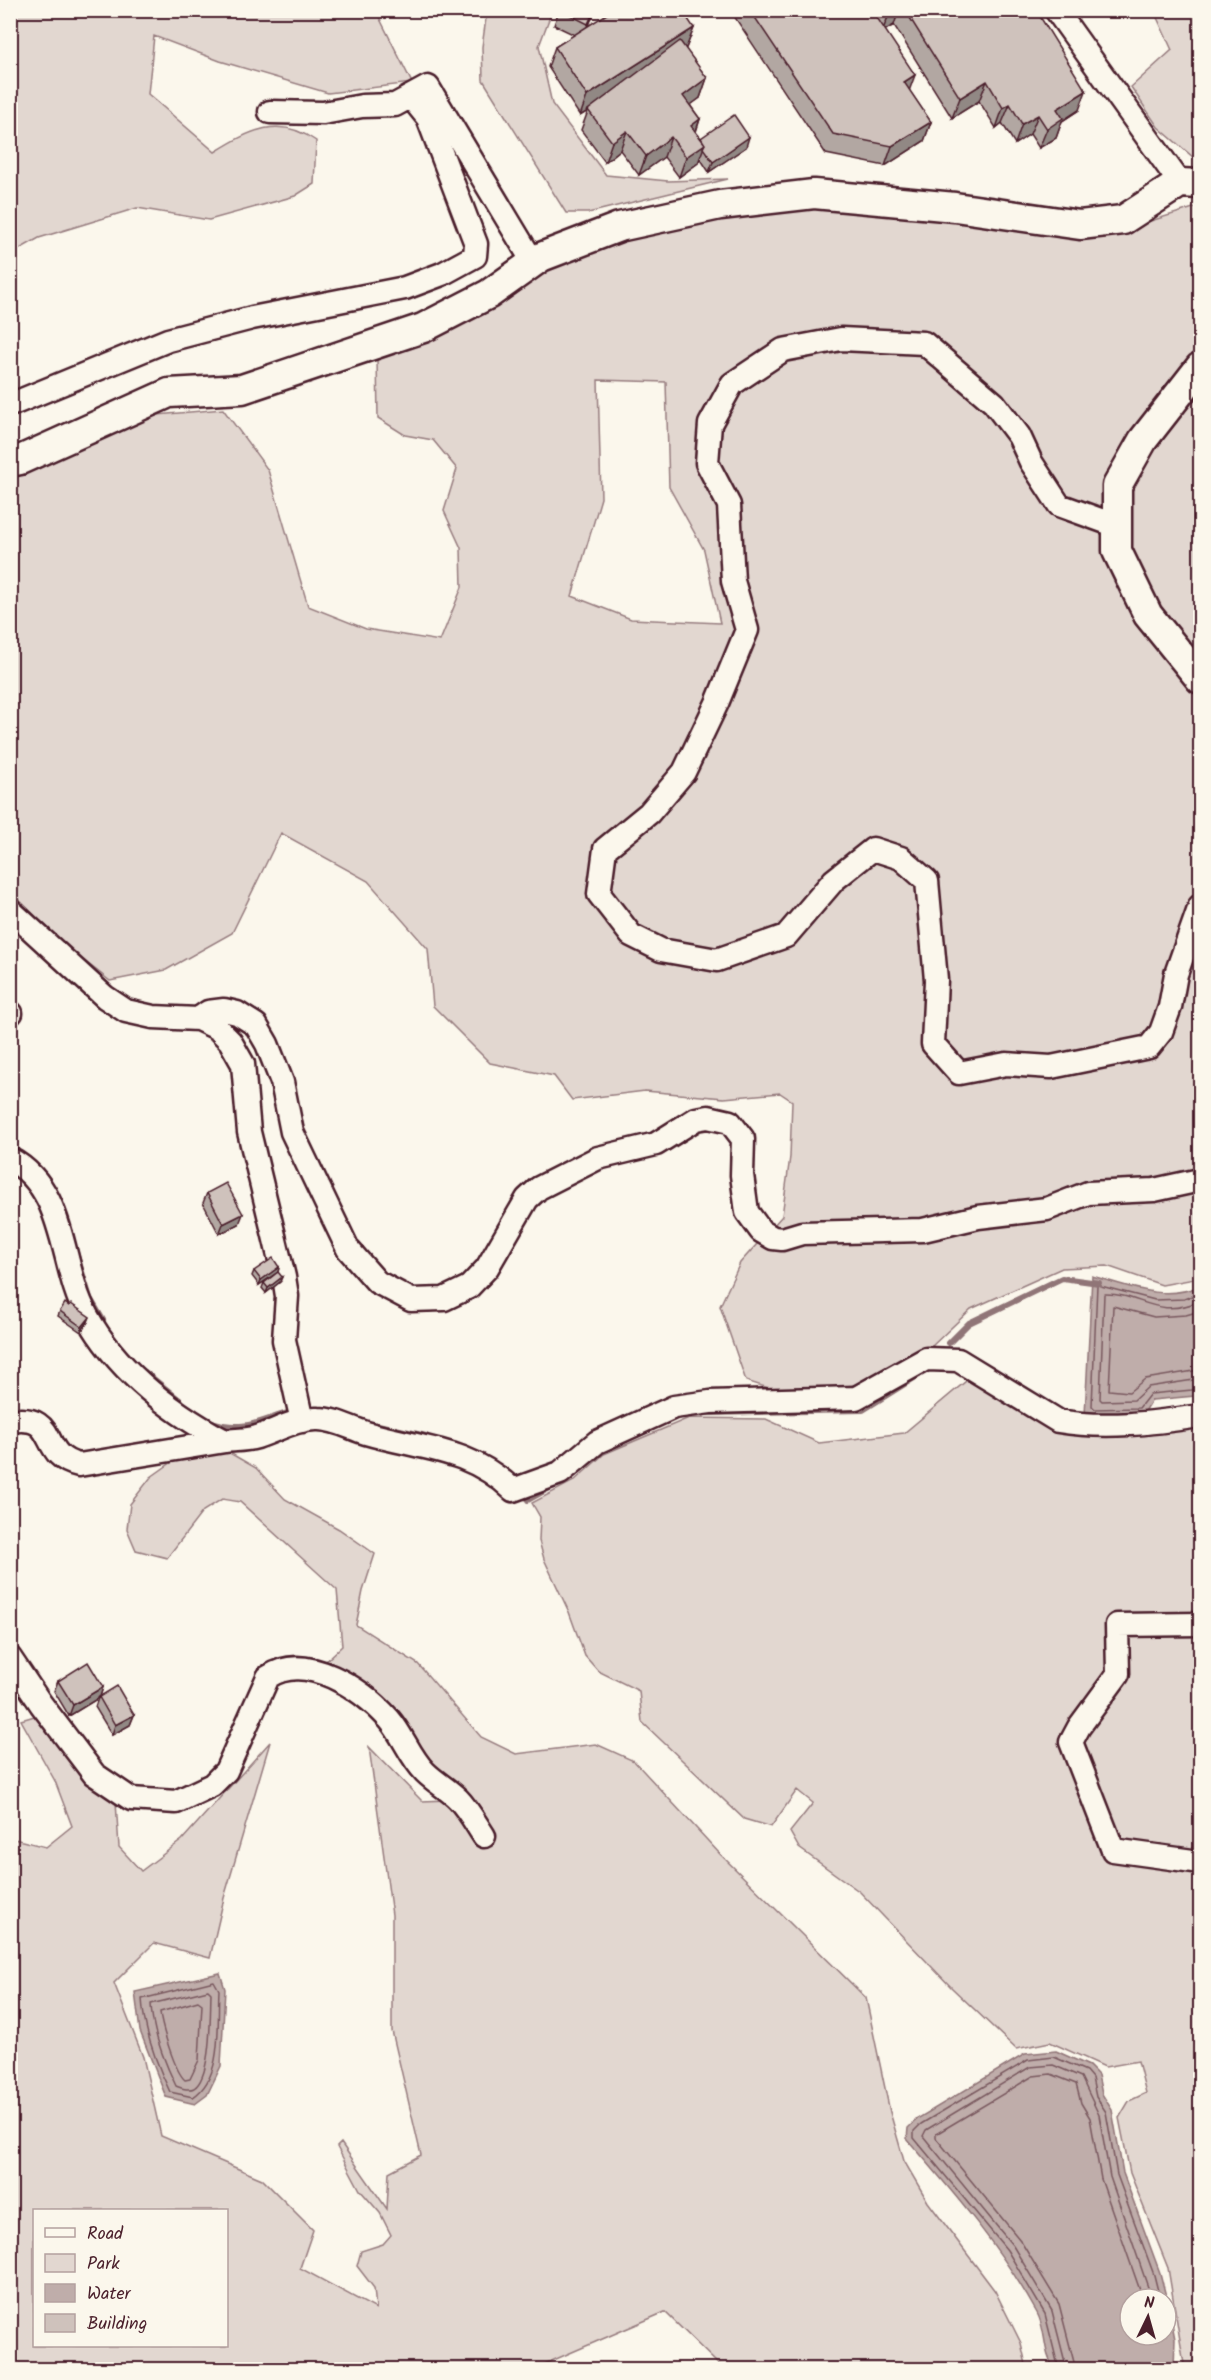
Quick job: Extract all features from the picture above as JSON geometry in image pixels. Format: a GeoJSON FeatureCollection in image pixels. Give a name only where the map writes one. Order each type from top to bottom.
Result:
{"type":"FeatureCollection","features":[{"type":"Feature","properties":{"kind":"street"},"geometry":{"type":"LineString","coordinates":[[10,462],[20,460],[169,393],[242,388],[423,328],[489,294],[541,257],[619,227],[732,203],[814,194],[955,207],[1080,225],[1123,220],[1190,184],[1056,10]]}},
{"type":"Feature","properties":{"kind":"street"},"geometry":{"type":"LineString","coordinates":[[270,112],[323,113],[363,106],[395,105],[428,87],[533,262]]}},
{"type":"Feature","properties":{"kind":"street"},"geometry":{"type":"LineString","coordinates":[[10,405],[168,340],[252,318],[405,288],[442,274],[475,256],[476,244],[428,118],[411,97]]}},
{"type":"Feature","properties":{"kind":"street"},"geometry":{"type":"LineString","coordinates":[[1117,526],[1059,505],[1031,462],[1019,435],[994,403],[924,343],[882,343],[841,339],[783,350],[732,384],[710,424],[708,463],[729,505],[733,581],[747,630],[717,703],[684,772],[648,813],[605,849],[599,894],[631,935],[661,950],[717,960],[786,936],[834,880],[873,849],[901,858],[927,881],[936,980],[933,1044],[959,1073],[1006,1064],[1052,1067],[1149,1047],[1161,1032],[1170,1007],[1176,974],[1200,906]]}},
{"type":"Feature","properties":{"kind":"street"},"geometry":{"type":"LineString","coordinates":[[1200,367],[1143,440],[1117,486],[1117,551],[1148,615],[1200,679]]}},
{"type":"Feature","properties":{"kind":"street"},"geometry":{"type":"LineString","coordinates":[[10,910],[105,997],[126,1011],[153,1017],[198,1019],[217,1028],[230,1041],[243,1064],[249,1132],[284,1277],[287,1296],[284,1340],[301,1414]]}},
{"type":"Feature","properties":{"kind":"street"},"geometry":{"type":"LineString","coordinates":[[198,1019],[208,1012],[224,1010],[237,1013],[256,1025],[267,1044],[282,1082],[292,1132],[348,1249],[376,1282],[411,1300],[444,1299],[469,1287],[487,1268],[527,1199],[539,1188],[598,1158],[656,1144],[690,1123],[708,1117],[730,1122],[743,1138],[742,1175],[747,1212],[761,1231],[773,1238],[782,1239],[802,1233],[923,1230],[988,1215],[1047,1209],[1094,1191],[1154,1190],[1200,1180]]}},
{"type":"Feature","properties":{"kind":"street"},"geometry":{"type":"LineString","coordinates":[[10,1159],[29,1172],[50,1203],[86,1315],[114,1357],[151,1393],[225,1441]]}},
{"type":"Feature","properties":{"kind":"street"},"geometry":{"type":"LineString","coordinates":[[10,1421],[35,1421],[42,1426],[55,1451],[65,1462],[79,1465],[254,1438],[301,1414],[344,1424],[366,1433],[435,1448],[484,1468],[513,1490],[560,1473],[597,1442],[674,1407],[710,1402],[856,1398],[926,1359],[958,1360],[1058,1421],[1076,1424],[1136,1425],[1200,1416]]}},
{"type":"Feature","properties":{"kind":"street"},"geometry":{"type":"LineString","coordinates":[[1200,1624],[1117,1625],[1118,1674],[1079,1727],[1071,1742],[1113,1850],[1200,1862]]}},
{"type":"Feature","properties":{"kind":"street"},"geometry":{"type":"LineString","coordinates":[[10,1658],[41,1704],[94,1774],[131,1799],[176,1802],[212,1785],[226,1771],[268,1677],[278,1670],[303,1667],[324,1673],[369,1701],[389,1719],[424,1772],[459,1800],[484,1836]]}},
{"type":"Feature","properties":{"kind":"green space"},"geometry":{"type":"Polygon","coordinates":[[[10,11],[376,11],[412,83],[328,93],[220,61],[154,36],[148,94],[215,152],[264,128],[289,128],[302,133],[316,141],[314,184],[295,196],[209,220],[137,208],[39,238],[11,254],[10,11]]]}},
{"type":"Feature","properties":{"kind":"green space"},"geometry":{"type":"Polygon","coordinates":[[[487,11],[552,11],[539,46],[552,104],[606,175],[668,181],[728,179],[588,213],[566,213],[483,80],[482,47],[487,11]]]}},
{"type":"Feature","properties":{"kind":"green space"},"geometry":{"type":"Polygon","coordinates":[[[1154,11],[1200,11],[1200,163],[1158,127],[1131,87],[1172,50],[1154,11]]]}},
{"type":"Feature","properties":{"kind":"green space"},"geometry":{"type":"Polygon","coordinates":[[[807,204],[943,216],[1091,239],[1200,206],[1200,1278],[1162,1285],[1107,1266],[1062,1268],[971,1309],[930,1348],[863,1384],[810,1390],[775,1390],[746,1381],[720,1306],[740,1263],[782,1216],[790,1157],[792,1101],[780,1093],[724,1098],[645,1091],[572,1100],[554,1076],[490,1063],[433,1006],[428,949],[368,881],[281,833],[232,933],[166,970],[110,981],[68,948],[11,892],[10,476],[146,416],[223,409],[268,470],[308,606],[366,629],[440,641],[462,587],[461,548],[444,511],[457,469],[433,440],[405,435],[378,418],[377,358],[540,268],[634,234],[807,204]],[[598,380],[601,498],[572,596],[631,619],[720,623],[704,550],[669,487],[666,382],[598,380]]]}},
{"type":"Feature","properties":{"kind":"green space"},"geometry":{"type":"Polygon","coordinates":[[[971,1377],[1056,1427],[1200,1422],[1200,2369],[1183,2369],[1178,2328],[1178,2287],[1171,2287],[1168,2268],[1130,2173],[1119,2118],[1129,2101],[1146,2093],[1138,2061],[1105,2067],[1050,2042],[1016,2049],[952,1988],[860,1892],[799,1848],[790,1832],[813,1803],[797,1790],[771,1827],[744,1819],[642,1722],[639,1691],[598,1671],[585,1656],[569,1612],[544,1559],[539,1541],[540,1517],[532,1503],[574,1481],[604,1454],[689,1418],[766,1419],[819,1443],[904,1433],[971,1377]]]}},
{"type":"Feature","properties":{"kind":"green space"},"geometry":{"type":"Polygon","coordinates":[[[228,1452],[256,1468],[285,1499],[339,1529],[375,1554],[363,1591],[356,1625],[418,1664],[481,1737],[516,1754],[596,1744],[634,1761],[720,1854],[866,1998],[890,2112],[904,2161],[928,2202],[995,2291],[1021,2343],[1027,2369],[723,2369],[665,2312],[533,2369],[11,2369],[10,1838],[46,1847],[72,1826],[55,1781],[21,1720],[41,1714],[116,1802],[119,1847],[141,1871],[182,1840],[270,1742],[224,1898],[210,1958],[154,1943],[114,1983],[143,2057],[161,2136],[262,2179],[313,2230],[300,2268],[376,2309],[374,2288],[357,2266],[361,2251],[383,2244],[391,2235],[380,2213],[360,2190],[337,2147],[341,2143],[387,2209],[389,2172],[421,2155],[392,2031],[392,1915],[369,1747],[422,1801],[447,1800],[412,1732],[376,1695],[325,1662],[342,1646],[337,1590],[240,1502],[222,1499],[203,1511],[167,1558],[136,1550],[127,1529],[130,1504],[151,1477],[175,1460],[228,1452]]]}},
{"type":"Feature","properties":{"kind":"water"},"geometry":{"type":"Polygon","coordinates":[[[1092,1276],[1159,1293],[1186,1291],[1200,1286],[1200,1390],[1195,1396],[1152,1400],[1144,1413],[1085,1415],[1092,1276]]]}},
{"type":"Feature","properties":{"kind":"water"},"geometry":{"type":"Polygon","coordinates":[[[220,1973],[225,1989],[221,2066],[207,2095],[195,2104],[166,2097],[140,2031],[135,1992],[220,1973]]]}},
{"type":"Feature","properties":{"kind":"water"},"geometry":{"type":"Polygon","coordinates":[[[1056,2051],[1089,2066],[1098,2075],[1102,2094],[1112,2110],[1123,2173],[1164,2287],[1118,2287],[1118,2347],[1175,2347],[1174,2369],[1055,2369],[1048,2356],[1037,2313],[1009,2267],[960,2201],[907,2139],[908,2128],[917,2119],[1025,2054],[1056,2051]]]}},
{"type":"Feature","properties":{"kind":"building"},"geometry":{"type":"Polygon","coordinates":[[[560,10],[594,10],[588,24],[560,10]]]}},
{"type":"Feature","properties":{"kind":"building"},"geometry":{"type":"Polygon","coordinates":[[[613,10],[682,10],[694,28],[587,96],[555,47],[613,10]]]}},
{"type":"Feature","properties":{"kind":"building"},"geometry":{"type":"Polygon","coordinates":[[[750,10],[872,10],[915,75],[904,82],[931,122],[892,146],[833,134],[750,10]]]}},
{"type":"Feature","properties":{"kind":"building"},"geometry":{"type":"Polygon","coordinates":[[[905,10],[1036,10],[1086,91],[1057,109],[1063,118],[1047,129],[1038,115],[1022,124],[1010,104],[1003,108],[987,81],[960,98],[905,10]]]}},
{"type":"Feature","properties":{"kind":"building"},"geometry":{"type":"Polygon","coordinates":[[[680,41],[707,78],[683,96],[700,119],[691,126],[705,144],[686,157],[671,137],[646,156],[627,131],[612,142],[588,110],[680,41]]]}},
{"type":"Feature","properties":{"kind":"building"},"geometry":{"type":"Polygon","coordinates":[[[734,115],[749,137],[713,162],[703,148],[705,144],[701,138],[734,115]]]}},
{"type":"Feature","properties":{"kind":"building"},"geometry":{"type":"Polygon","coordinates":[[[226,1183],[243,1214],[223,1224],[207,1193],[226,1183]]]}},
{"type":"Feature","properties":{"kind":"building"},"geometry":{"type":"Polygon","coordinates":[[[273,1258],[279,1267],[261,1280],[254,1271],[273,1258]]]}},
{"type":"Feature","properties":{"kind":"building"},"geometry":{"type":"Polygon","coordinates":[[[278,1272],[282,1277],[268,1288],[264,1283],[278,1272]]]}},
{"type":"Feature","properties":{"kind":"building"},"geometry":{"type":"Polygon","coordinates":[[[65,1303],[69,1306],[71,1304],[90,1317],[82,1327],[60,1311],[65,1303]]]}},
{"type":"Feature","properties":{"kind":"building"},"geometry":{"type":"Polygon","coordinates":[[[88,1662],[103,1687],[73,1705],[58,1681],[88,1662]]]}},
{"type":"Feature","properties":{"kind":"building"},"geometry":{"type":"Polygon","coordinates":[[[117,1686],[134,1715],[115,1725],[99,1697],[117,1686]]]}},
{"type":"Feature","properties":{"kind":"waterway"},"geometry":{"type":"LineString","coordinates":[[74,1246],[90,1298],[103,1320]]}},
{"type":"Feature","properties":{"kind":"waterway"},"geometry":{"type":"LineString","coordinates":[[949,1343],[969,1323],[1062,1278],[1099,1283]]}},
{"type":"Feature","properties":{"kind":"waterway"},"geometry":{"type":"LineString","coordinates":[[145,1372],[181,1401]]}},
{"type":"Feature","properties":{"kind":"waterway"},"geometry":{"type":"LineString","coordinates":[[705,1413],[863,1410],[919,1375]]}},
{"type":"Feature","properties":{"kind":"waterway"},"geometry":{"type":"LineString","coordinates":[[209,1421],[222,1425],[244,1426],[295,1411]]}},
{"type":"Feature","properties":{"kind":"waterway"},"geometry":{"type":"LineString","coordinates":[[378,1425],[426,1436]]}},
{"type":"Feature","properties":{"kind":"waterway"},"geometry":{"type":"LineString","coordinates":[[523,1492],[528,1500],[555,1485]]}}]}
